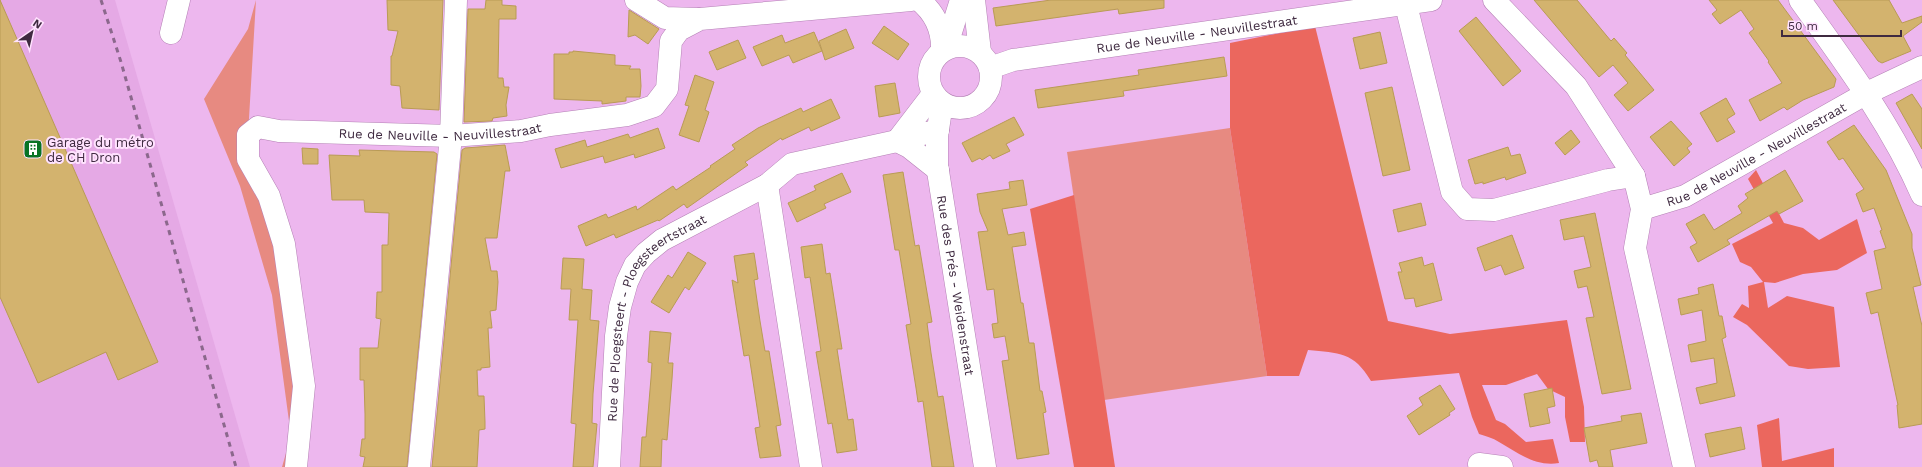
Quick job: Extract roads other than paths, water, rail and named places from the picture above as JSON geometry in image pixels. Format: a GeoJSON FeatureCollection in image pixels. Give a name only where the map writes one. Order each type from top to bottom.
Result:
{"type":"FeatureCollection","features":[{"type":"Feature","properties":{"kind":"street"},"geometry":{"type":"LineString","coordinates":[[171,33],[179,0]]}},
{"type":"Feature","properties":{"kind":"street"},"geometry":{"type":"LineString","coordinates":[[420,467],[452,136],[456,0]]}},
{"type":"Feature","properties":{"kind":"street"},"geometry":{"type":"LineString","coordinates":[[636,0],[665,18],[700,19]]}},
{"type":"Feature","properties":{"kind":"street","name":"Rue de Neuville - Neuvillestraat"},"geometry":{"type":"LineString","coordinates":[[296,467],[304,386],[284,244],[269,196],[248,159],[248,135],[258,126],[279,131],[452,136],[521,131],[550,125],[627,115],[654,106],[667,89],[671,41],[679,30],[700,19],[911,0]]}},
{"type":"Feature","properties":{"kind":"street"},"geometry":{"type":"LineString","coordinates":[[919,0],[928,8],[939,24],[944,49],[960,45],[974,48],[985,60]]}},
{"type":"Feature","properties":{"kind":"street","name":"Rue de Neuville - Neuvillestraat"},"geometry":{"type":"LineString","coordinates":[[985,60],[1013,60],[1406,5],[1431,0]]}},
{"type":"Feature","properties":{"kind":"street"},"geometry":{"type":"LineString","coordinates":[[1494,0],[1576,86],[1634,176],[1642,208],[1635,248],[1684,467]]}},
{"type":"Feature","properties":{"kind":"street"},"geometry":{"type":"LineString","coordinates":[[1800,0],[1867,93],[1910,167],[1922,195]]}},
{"type":"Feature","properties":{"kind":"street","name":"Rue des Prés - Weidenstraat"},"geometry":{"type":"LineString","coordinates":[[966,4],[991,78],[990,87],[985,96],[970,107],[960,108],[951,107],[938,98],[929,82],[929,70],[932,63],[944,49],[966,4]]}},
{"type":"Feature","properties":{"kind":"street"},"geometry":{"type":"LineString","coordinates":[[1406,5],[1452,192],[1467,209],[1494,210],[1608,180],[1634,176]]}},
{"type":"Feature","properties":{"kind":"street","name":"Rue de Neuville - Neuvillestraat"},"geometry":{"type":"LineString","coordinates":[[1642,208],[1685,196],[1867,93],[1918,75]]}},
{"type":"Feature","properties":{"kind":"street"},"geometry":{"type":"LineString","coordinates":[[938,98],[897,142],[909,147],[938,170]]}},
{"type":"Feature","properties":{"kind":"street","name":"Rue des Prés - Weidenstraat"},"geometry":{"type":"LineString","coordinates":[[938,98],[938,170],[985,467]]}},
{"type":"Feature","properties":{"kind":"street","name":"Rue de Ploegsteert - Ploegsteertstraat"},"geometry":{"type":"LineString","coordinates":[[609,467],[616,336],[620,307],[627,282],[636,265],[646,253],[662,240],[767,185],[792,164],[897,142],[938,130]]}},
{"type":"Feature","properties":{"kind":"street"},"geometry":{"type":"LineString","coordinates":[[767,185],[811,467]]}},
{"type":"Feature","properties":{"kind":"street"},"geometry":{"type":"LineString","coordinates":[[1479,464],[1502,467]]}},
{"type":"Feature","properties":{"kind":"railway"},"geometry":{"type":"LineString","coordinates":[[101,0],[121,62],[236,467]]}},
{"type":"Feature","properties":{"kind":"place","name":"Garage du métro de CH Dron"},"geometry":{"type":"Point","coordinates":[33,149]}}]}
